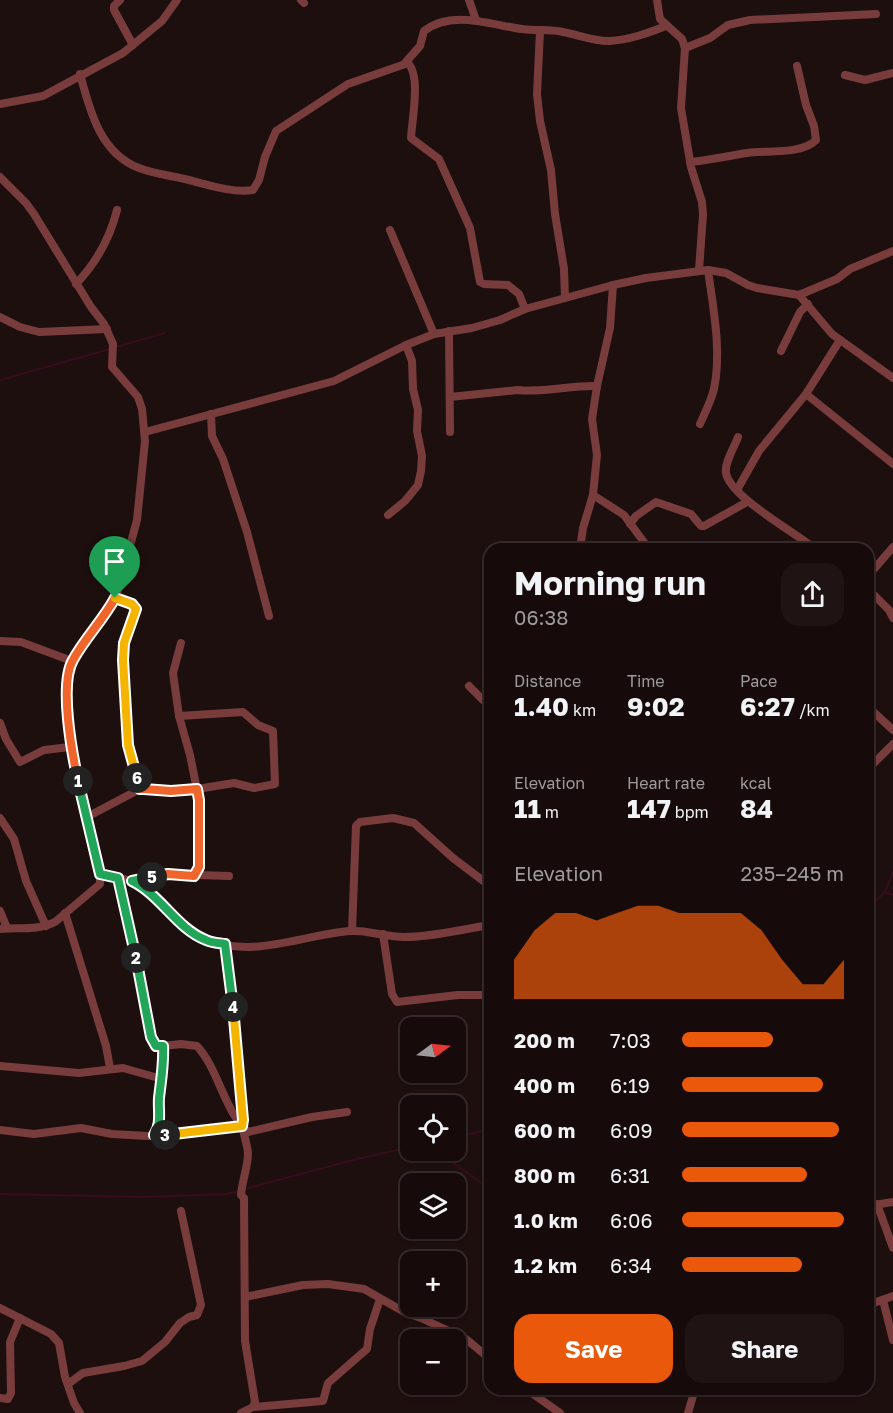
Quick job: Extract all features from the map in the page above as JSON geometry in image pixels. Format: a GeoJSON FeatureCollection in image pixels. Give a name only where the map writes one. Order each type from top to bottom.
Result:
{"type":"FeatureCollection","features":[{"type":"Feature","properties":{"kind":"street"},"geometry":{"type":"LineString","coordinates":[[120,0],[114,6],[114,10],[133,45]]}},
{"type":"Feature","properties":{"kind":"street"},"geometry":{"type":"LineString","coordinates":[[0,104],[43,96],[80,74],[123,53],[162,21],[177,0]]}},
{"type":"Feature","properties":{"kind":"street"},"geometry":{"type":"LineString","coordinates":[[469,0],[476,20]]}},
{"type":"Feature","properties":{"kind":"street"},"geometry":{"type":"LineString","coordinates":[[657,0],[660,19],[682,39],[685,48],[681,108],[690,162],[703,208],[703,270],[716,342],[716,370],[714,390],[700,424]]}},
{"type":"Feature","properties":{"kind":"street"},"geometry":{"type":"LineString","coordinates":[[685,48],[710,38],[728,25],[750,20],[876,14]]}},
{"type":"Feature","properties":{"kind":"street"},"geometry":{"type":"LineString","coordinates":[[80,74],[95,123],[112,150],[124,160],[154,173],[246,191],[253,190],[259,180],[276,131],[348,84],[405,63],[420,46],[424,31],[428,27],[444,21],[476,20],[540,31],[563,32],[591,40],[611,41],[631,38],[666,26]]}},
{"type":"Feature","properties":{"kind":"street"},"geometry":{"type":"LineString","coordinates":[[540,31],[537,94],[540,121],[551,170],[564,269],[565,298]]}},
{"type":"Feature","properties":{"kind":"street"},"geometry":{"type":"LineString","coordinates":[[405,63],[411,65],[415,79],[411,138],[439,159],[470,228],[480,282],[508,285],[519,294],[525,309]]}},
{"type":"Feature","properties":{"kind":"street"},"geometry":{"type":"LineString","coordinates":[[690,162],[750,152],[789,151],[813,144],[816,140],[814,126],[806,105],[797,66]]}},
{"type":"Feature","properties":{"kind":"street"},"geometry":{"type":"LineString","coordinates":[[845,75],[866,80],[893,73]]}},
{"type":"Feature","properties":{"kind":"street"},"geometry":{"type":"LineString","coordinates":[[0,177],[30,209],[107,329],[113,348],[112,367],[138,397],[145,432],[137,520],[122,580],[115,598],[72,661],[66,693],[70,747],[100,874],[100,884],[46,926],[28,929],[4,928],[0,911]]}},
{"type":"Feature","properties":{"kind":"street"},"geometry":{"type":"LineString","coordinates":[[76,284],[99,256],[114,224],[117,210]]}},
{"type":"Feature","properties":{"kind":"street"},"geometry":{"type":"LineString","coordinates":[[390,230],[434,334]]}},
{"type":"Feature","properties":{"kind":"street"},"geometry":{"type":"LineString","coordinates":[[145,432],[334,381],[405,345],[434,334],[472,328],[500,320],[525,309],[613,285],[703,270],[726,273],[757,288],[799,295],[837,279],[857,265],[893,251]]}},
{"type":"Feature","properties":{"kind":"street"},"geometry":{"type":"LineString","coordinates":[[581,543],[593,495],[597,455],[592,419],[610,328],[613,285]]}},
{"type":"Feature","properties":{"kind":"street"},"geometry":{"type":"LineString","coordinates":[[799,295],[832,334],[893,378]]}},
{"type":"Feature","properties":{"kind":"street"},"geometry":{"type":"LineString","coordinates":[[781,351],[800,312],[808,304]]}},
{"type":"Feature","properties":{"kind":"street"},"geometry":{"type":"LineString","coordinates":[[0,317],[20,327],[39,332],[107,329]]}},
{"type":"Feature","properties":{"kind":"street"},"geometry":{"type":"LineString","coordinates":[[449,331],[450,432]]}},
{"type":"Feature","properties":{"kind":"street"},"geometry":{"type":"LineString","coordinates":[[737,490],[759,451],[806,394],[840,340]]}},
{"type":"Feature","properties":{"kind":"street"},"geometry":{"type":"LineString","coordinates":[[388,515],[405,501],[418,485],[421,471],[422,456],[417,431],[418,410],[413,389],[412,362],[405,345]]}},
{"type":"Feature","properties":{"kind":"street"},"geometry":{"type":"LineString","coordinates":[[450,397],[579,385],[597,386]]}},
{"type":"Feature","properties":{"kind":"street"},"geometry":{"type":"LineString","coordinates":[[806,394],[893,464]]}},
{"type":"Feature","properties":{"kind":"street"},"geometry":{"type":"LineString","coordinates":[[211,414],[212,436],[223,459],[247,532],[269,616]]}},
{"type":"Feature","properties":{"kind":"street"},"geometry":{"type":"LineString","coordinates":[[738,437],[725,472],[747,502],[808,543]]}},
{"type":"Feature","properties":{"kind":"street"},"geometry":{"type":"LineString","coordinates":[[593,495],[618,510],[645,543]]}},
{"type":"Feature","properties":{"kind":"street"},"geometry":{"type":"LineString","coordinates":[[630,524],[636,516],[656,502],[692,514],[704,526],[747,502]]}},
{"type":"Feature","properties":{"kind":"street"},"geometry":{"type":"LineString","coordinates":[[874,569],[893,547]]}},
{"type":"Feature","properties":{"kind":"street"},"geometry":{"type":"LineString","coordinates":[[874,595],[889,610],[893,618]]}},
{"type":"Feature","properties":{"kind":"street"},"geometry":{"type":"LineString","coordinates":[[115,598],[132,604],[136,609],[124,643],[123,660],[128,745],[140,789]]}},
{"type":"Feature","properties":{"kind":"street"},"geometry":{"type":"LineString","coordinates":[[0,642],[21,642],[72,661]]}},
{"type":"Feature","properties":{"kind":"street"},"geometry":{"type":"LineString","coordinates":[[181,643],[173,673],[179,716],[199,800],[199,867],[194,876]]}},
{"type":"Feature","properties":{"kind":"street"},"geometry":{"type":"LineString","coordinates":[[469,686],[484,700]]}},
{"type":"Feature","properties":{"kind":"street"},"geometry":{"type":"LineString","coordinates":[[86,818],[140,789],[171,791],[234,783],[254,788],[275,783],[274,734],[243,712],[179,716]]}},
{"type":"Feature","properties":{"kind":"street"},"geometry":{"type":"LineString","coordinates":[[874,713],[893,730]]}},
{"type":"Feature","properties":{"kind":"street"},"geometry":{"type":"LineString","coordinates":[[0,723],[6,739],[20,762],[44,750],[70,747]]}},
{"type":"Feature","properties":{"kind":"street"},"geometry":{"type":"LineString","coordinates":[[874,763],[893,744]]}},
{"type":"Feature","properties":{"kind":"street"},"geometry":{"type":"LineString","coordinates":[[0,818],[14,839],[27,881],[46,926]]}},
{"type":"Feature","properties":{"kind":"street"},"geometry":{"type":"LineString","coordinates":[[352,931],[356,826],[360,822],[393,818],[414,823],[453,858],[484,881]]}},
{"type":"Feature","properties":{"kind":"street"},"geometry":{"type":"LineString","coordinates":[[100,874],[140,885],[198,936],[208,941],[225,944],[267,947],[352,931],[412,937],[484,927]]}},
{"type":"Feature","properties":{"kind":"street"},"geometry":{"type":"LineString","coordinates":[[132,881],[168,874],[229,876]]}},
{"type":"Feature","properties":{"kind":"street"},"geometry":{"type":"LineString","coordinates":[[118,878],[151,1037],[156,1046],[181,1044],[197,1046],[218,1080],[235,1118],[248,1132],[347,1112]]}},
{"type":"Feature","properties":{"kind":"street"},"geometry":{"type":"LineString","coordinates":[[65,913],[106,1046],[110,1068]]}},
{"type":"Feature","properties":{"kind":"street"},"geometry":{"type":"LineString","coordinates":[[383,934],[392,994],[397,1002],[450,996],[484,995]]}},
{"type":"Feature","properties":{"kind":"street"},"geometry":{"type":"LineString","coordinates":[[225,944],[237,1035],[242,1126],[248,1154],[242,1195],[244,1198],[245,1341],[255,1402],[253,1407]]}},
{"type":"Feature","properties":{"kind":"street"},"geometry":{"type":"LineString","coordinates":[[154,1135],[158,1129],[159,1098],[165,1058],[163,1046]]}},
{"type":"Feature","properties":{"kind":"street"},"geometry":{"type":"LineString","coordinates":[[0,1066],[79,1073],[123,1068],[162,1079]]}},
{"type":"Feature","properties":{"kind":"street"},"geometry":{"type":"LineString","coordinates":[[0,1130],[34,1134],[81,1128],[112,1134],[173,1135],[242,1126]]}},
{"type":"Feature","properties":{"kind":"street"},"geometry":{"type":"LineString","coordinates":[[874,1205],[893,1202]]}},
{"type":"Feature","properties":{"kind":"street"},"geometry":{"type":"LineString","coordinates":[[878,1204],[893,1248]]}},
{"type":"Feature","properties":{"kind":"street"},"geometry":{"type":"LineString","coordinates":[[68,1384],[83,1373],[142,1361],[165,1342],[180,1323],[197,1315],[201,1305],[181,1211]]}},
{"type":"Feature","properties":{"kind":"street"},"geometry":{"type":"LineString","coordinates":[[245,1297],[303,1285],[328,1284],[364,1289],[406,1313],[466,1339],[484,1354]]}},
{"type":"Feature","properties":{"kind":"street"},"geometry":{"type":"LineString","coordinates":[[874,1303],[893,1296]]}},
{"type":"Feature","properties":{"kind":"street"},"geometry":{"type":"LineString","coordinates":[[241,1413],[253,1407],[323,1401],[328,1383],[367,1349],[370,1329],[380,1299]]}},
{"type":"Feature","properties":{"kind":"street"},"geometry":{"type":"LineString","coordinates":[[883,1300],[893,1340]]}},
{"type":"Feature","properties":{"kind":"street"},"geometry":{"type":"LineString","coordinates":[[0,1308],[51,1334],[59,1343],[68,1384],[80,1413]]}},
{"type":"Feature","properties":{"kind":"street"},"geometry":{"type":"LineString","coordinates":[[0,1398],[8,1399],[11,1393],[10,1342],[20,1318]]}},
{"type":"Feature","properties":{"kind":"street"},"geometry":{"type":"LineString","coordinates":[[534,1395],[560,1413]]}},
{"type":"Feature","properties":{"kind":"street"},"geometry":{"type":"LineString","coordinates":[[688,1413],[692,1395]]}},
{"type":"Feature","properties":{"kind":"waterway"},"geometry":{"type":"LineString","coordinates":[[116,347],[165,333]]}},
{"type":"Feature","properties":{"kind":"waterway"},"geometry":{"type":"LineString","coordinates":[[0,380],[110,349]]}},
{"type":"Feature","properties":{"kind":"waterway"},"geometry":{"type":"LineString","coordinates":[[874,902],[885,892],[893,872]]}},
{"type":"Feature","properties":{"kind":"waterway"},"geometry":{"type":"LineString","coordinates":[[885,892],[893,895]]}},
{"type":"Feature","properties":{"kind":"waterway"},"geometry":{"type":"LineString","coordinates":[[466,1135],[484,1130]]}},
{"type":"Feature","properties":{"kind":"waterway"},"geometry":{"type":"LineString","coordinates":[[245,1189],[400,1149]]}},
{"type":"Feature","properties":{"kind":"waterway"},"geometry":{"type":"LineString","coordinates":[[451,1161],[484,1185]]}},
{"type":"Feature","properties":{"kind":"waterway"},"geometry":{"type":"LineString","coordinates":[[0,1194],[142,1197],[227,1194],[240,1191]]}},
{"type":"Feature","properties":{"kind":"route"},"geometry":{"type":"LineString","coordinates":[[115,598],[132,604],[136,609],[124,643],[123,660],[128,745],[140,789],[171,791],[197,789],[199,800],[199,867],[194,876],[168,874],[132,881],[163,904],[198,936],[208,941],[225,944],[227,974],[236,1024],[242,1126],[173,1135],[154,1135],[158,1129],[159,1098],[165,1058],[163,1046],[156,1046],[151,1037],[118,878],[100,874],[70,747],[66,693],[72,661],[115,598]]}}]}
